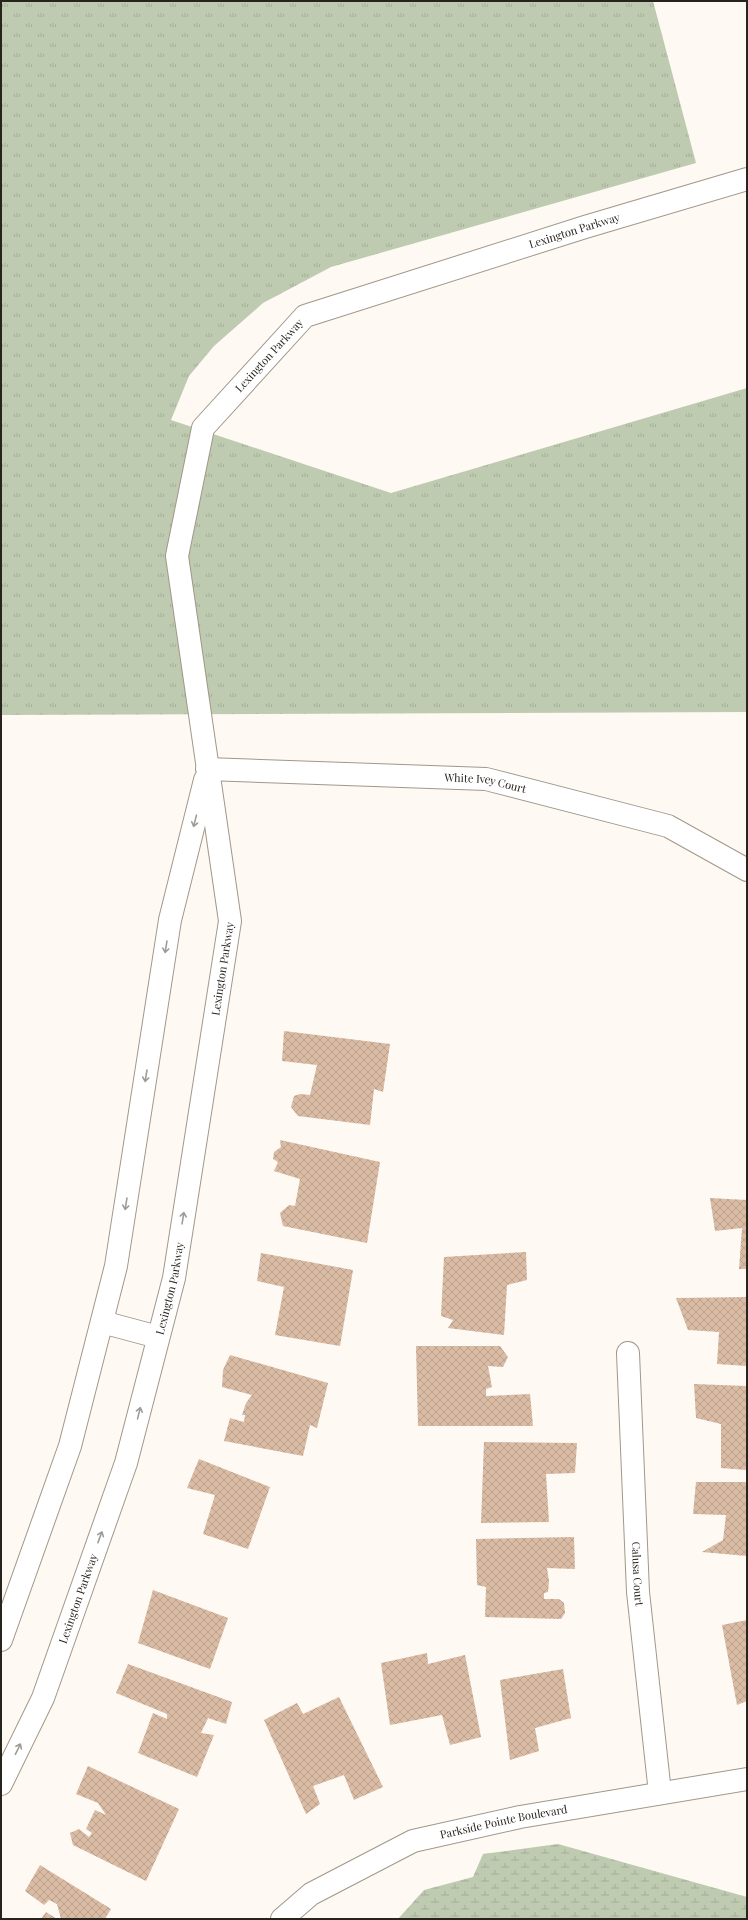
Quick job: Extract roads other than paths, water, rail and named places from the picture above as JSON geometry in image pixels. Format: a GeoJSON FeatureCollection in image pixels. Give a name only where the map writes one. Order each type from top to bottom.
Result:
{"type":"FeatureCollection","features":[{"type":"Feature","properties":{"kind":"street","name":"Lexington Parkway"},"geometry":{"type":"LineString","coordinates":[[1,1784],[43,1698],[126,1463],[174,1278],[230,921],[177,556],[204,428],[305,316],[585,227],[747,179]]}},
{"type":"Feature","properties":{"kind":"street","name":"Lexington Parkway"},"geometry":{"type":"LineString","coordinates":[[1,1640],[70,1446],[116,1266],[170,920],[207,769]]}},
{"type":"Feature","properties":{"kind":"street","name":"White Ivey Court"},"geometry":{"type":"LineString","coordinates":[[207,769],[486,779],[668,826],[747,870]]}},
{"type":"Feature","properties":{"kind":"street"},"geometry":{"type":"LineString","coordinates":[[102,1322],[158,1337]]}},
{"type":"Feature","properties":{"kind":"street","name":"Calusa Court"},"geometry":{"type":"LineString","coordinates":[[628,1353],[638,1592],[660,1793]]}},
{"type":"Feature","properties":{"kind":"street","name":"Parkside Pointe Boulevard"},"geometry":{"type":"LineString","coordinates":[[282,1919],[311,1894],[414,1841],[520,1817],[747,1779]]}}]}
